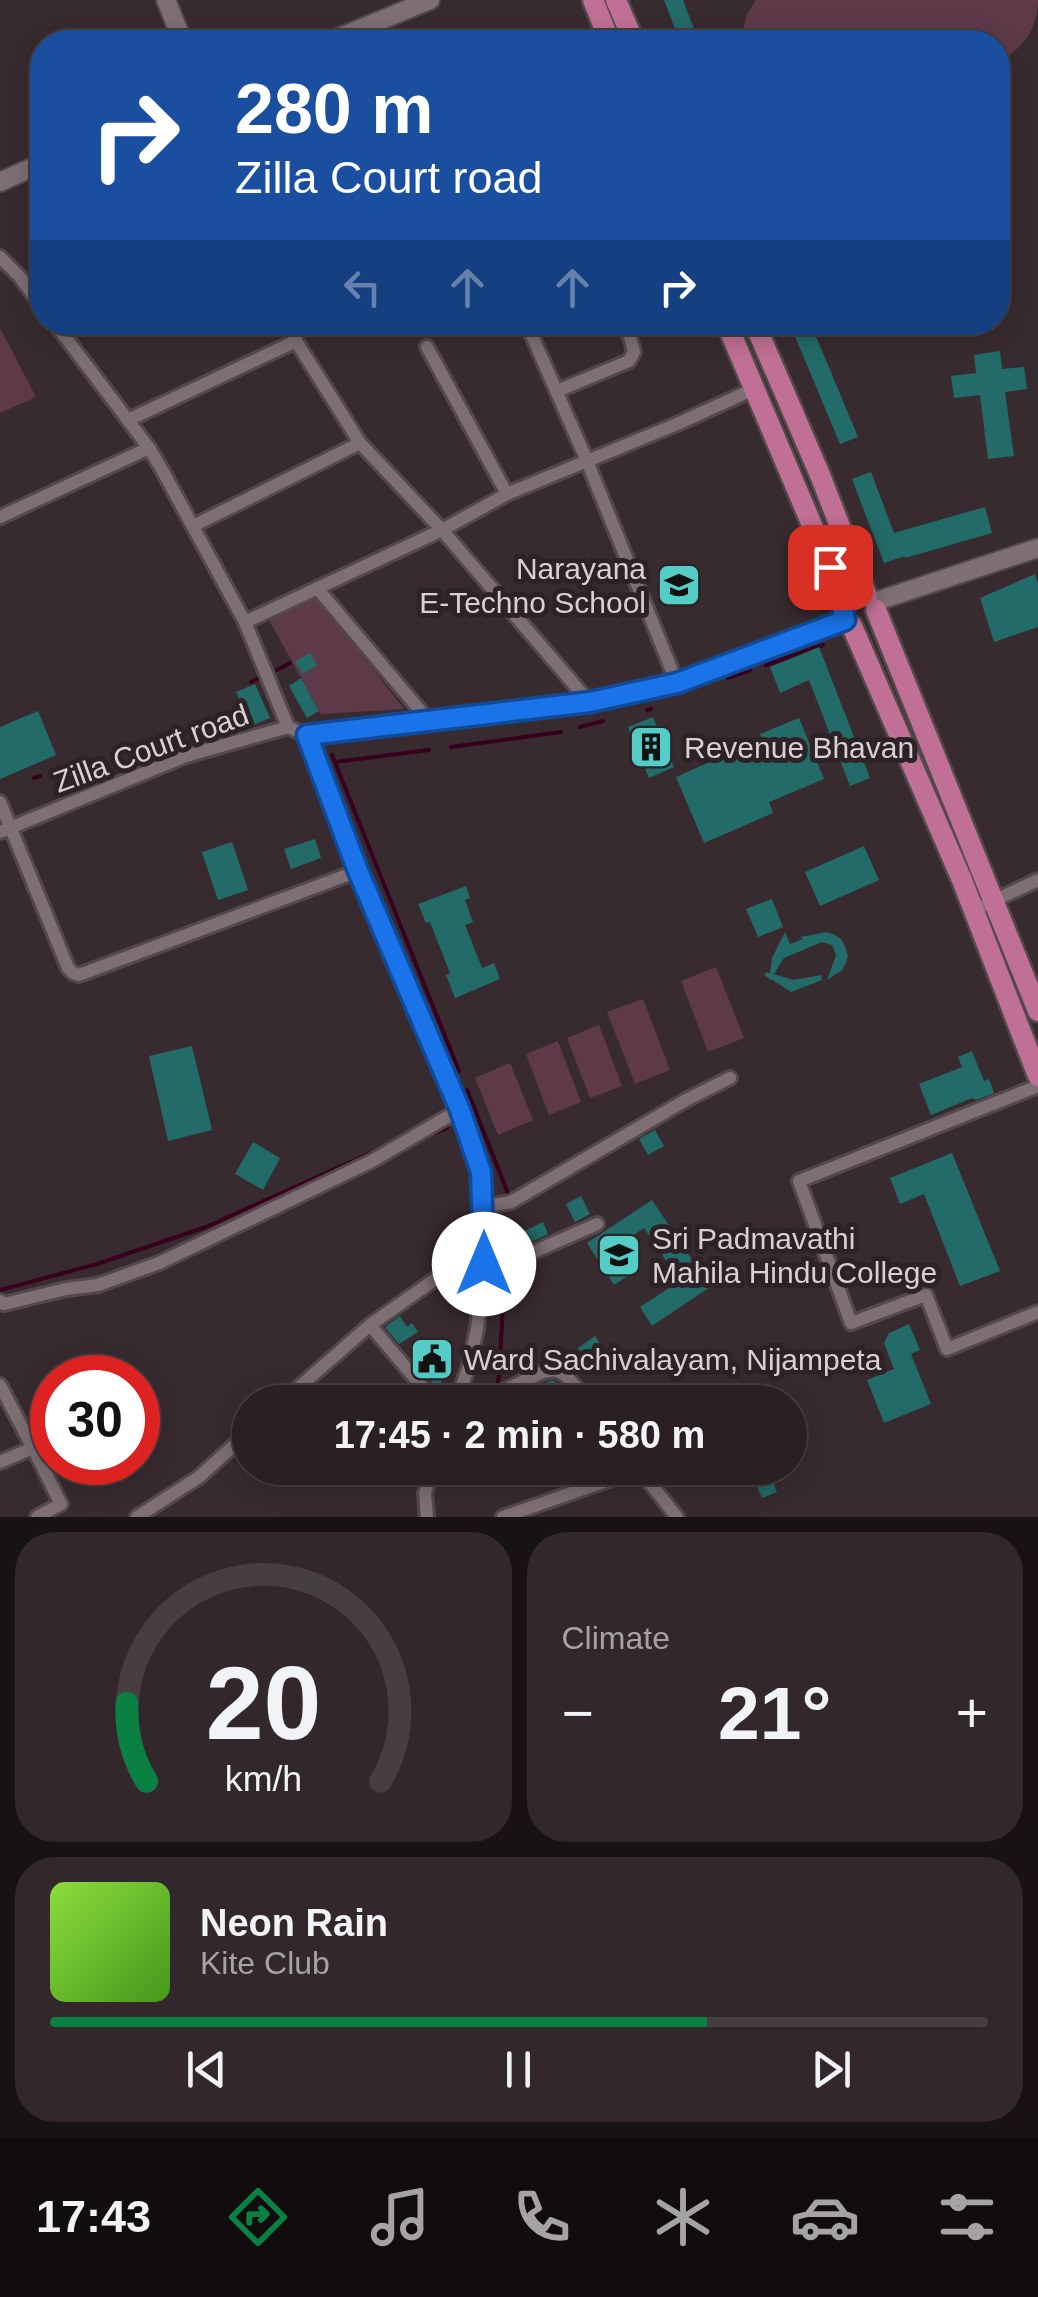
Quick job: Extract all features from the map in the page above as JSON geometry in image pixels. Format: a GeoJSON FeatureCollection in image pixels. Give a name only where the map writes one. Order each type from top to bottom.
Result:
{"type":"FeatureCollection","features":[{"type":"Feature","properties":{"kind":"main road"},"geometry":{"type":"LineString","coordinates":[[593,0],[605,30]]}},
{"type":"Feature","properties":{"kind":"main road"},"geometry":{"type":"LineString","coordinates":[[616,0],[629,30]]}},
{"type":"Feature","properties":{"kind":"main road"},"geometry":{"type":"LineString","coordinates":[[731,335],[974,910],[1038,1076]]}},
{"type":"Feature","properties":{"kind":"main road"},"geometry":{"type":"LineString","coordinates":[[760,335],[1038,1011]]}},
{"type":"Feature","properties":{"kind":"main road"},"geometry":{"type":"LineString","coordinates":[[847,616],[851,597],[859,594],[873,603]]}},
{"type":"Feature","properties":{"kind":"main road"},"geometry":{"type":"LineString","coordinates":[[847,616],[861,628],[868,625],[874,619],[873,603]]}},
{"type":"Feature","properties":{"kind":"street"},"geometry":{"type":"LineString","coordinates":[[166,0],[178,30]]}},
{"type":"Feature","properties":{"kind":"street"},"geometry":{"type":"LineString","coordinates":[[357,30],[430,0]]}},
{"type":"Feature","properties":{"kind":"street"},"geometry":{"type":"LineString","coordinates":[[0,182],[30,169]]}},
{"type":"Feature","properties":{"kind":"street"},"geometry":{"type":"LineString","coordinates":[[0,257],[30,292]]}},
{"type":"Feature","properties":{"kind":"street"},"geometry":{"type":"LineString","coordinates":[[64,335],[150,448],[244,622],[288,727]]}},
{"type":"Feature","properties":{"kind":"street"},"geometry":{"type":"LineString","coordinates":[[294,335],[360,442],[442,530],[590,702]]}},
{"type":"Feature","properties":{"kind":"street"},"geometry":{"type":"LineString","coordinates":[[532,335],[677,683]]}},
{"type":"Feature","properties":{"kind":"street"},"geometry":{"type":"LineString","coordinates":[[557,391],[629,361],[634,352],[629,335]]}},
{"type":"Feature","properties":{"kind":"street"},"geometry":{"type":"LineString","coordinates":[[128,420],[296,341]]}},
{"type":"Feature","properties":{"kind":"street"},"geometry":{"type":"LineString","coordinates":[[427,346],[507,494]]}},
{"type":"Feature","properties":{"kind":"street"},"geometry":{"type":"LineString","coordinates":[[244,622],[442,530],[507,494],[754,389]]}},
{"type":"Feature","properties":{"kind":"street"},"geometry":{"type":"LineString","coordinates":[[193,526],[360,442]]}},
{"type":"Feature","properties":{"kind":"street"},"geometry":{"type":"LineString","coordinates":[[0,517],[150,448]]}},
{"type":"Feature","properties":{"kind":"street"},"geometry":{"type":"LineString","coordinates":[[873,603],[1038,548]]}},
{"type":"Feature","properties":{"kind":"street"},"geometry":{"type":"LineString","coordinates":[[317,588],[429,721]]}},
{"type":"Feature","properties":{"kind":"street","name":"Zilla Court road"},"geometry":{"type":"LineString","coordinates":[[6,829],[186,756],[288,727],[307,735],[590,702],[677,683],[847,616]]}},
{"type":"Feature","properties":{"kind":"street"},"geometry":{"type":"LineString","coordinates":[[307,735],[358,871],[460,1110],[481,1172],[484,1264],[477,1329],[462,1385]]}},
{"type":"Feature","properties":{"kind":"street"},"geometry":{"type":"LineString","coordinates":[[0,802],[6,829],[73,973],[80,974],[358,871]]}},
{"type":"Feature","properties":{"kind":"street"},"geometry":{"type":"LineString","coordinates":[[974,910],[1038,880]]}},
{"type":"Feature","properties":{"kind":"street"},"geometry":{"type":"LineString","coordinates":[[484,1207],[511,1202],[730,1078]]}},
{"type":"Feature","properties":{"kind":"street"},"geometry":{"type":"LineString","coordinates":[[1038,1086],[798,1181],[851,1323],[926,1294],[947,1350],[1038,1312]]}},
{"type":"Feature","properties":{"kind":"street"},"geometry":{"type":"LineString","coordinates":[[0,1301],[4,1304],[66,1288],[98,1285],[159,1263],[372,1161],[460,1110]]}},
{"type":"Feature","properties":{"kind":"street"},"geometry":{"type":"LineString","coordinates":[[484,1264],[513,1260],[597,1224]]}},
{"type":"Feature","properties":{"kind":"street"},"geometry":{"type":"LineString","coordinates":[[301,1385],[370,1325],[484,1242]]}},
{"type":"Feature","properties":{"kind":"street"},"geometry":{"type":"LineString","coordinates":[[370,1325],[421,1385]]}},
{"type":"Feature","properties":{"kind":"street"},"geometry":{"type":"LineString","coordinates":[[515,1385],[555,1370],[574,1385]]}},
{"type":"Feature","properties":{"kind":"street"},"geometry":{"type":"LineString","coordinates":[[0,1386],[30,1442]]}},
{"type":"Feature","properties":{"kind":"street"},"geometry":{"type":"LineString","coordinates":[[136,1517],[199,1477],[232,1447]]}},
{"type":"Feature","properties":{"kind":"street"},"geometry":{"type":"LineString","coordinates":[[0,1462],[30,1449]]}},
{"type":"Feature","properties":{"kind":"street"},"geometry":{"type":"LineString","coordinates":[[36,1517],[64,1510],[52,1485]]}},
{"type":"Feature","properties":{"kind":"street"},"geometry":{"type":"LineString","coordinates":[[427,1517],[428,1485]]}},
{"type":"Feature","properties":{"kind":"street"},"geometry":{"type":"LineString","coordinates":[[503,1517],[592,1485]]}},
{"type":"Feature","properties":{"kind":"street"},"geometry":{"type":"LineString","coordinates":[[653,1485],[674,1512],[654,1517]]}},
{"type":"Feature","properties":{"kind":"shaded area"},"geometry":{"type":"Polygon","coordinates":[[[756,0],[1038,0],[1027,37],[1010,54],[1010,30],[743,30],[756,0]]]}},
{"type":"Feature","properties":{"kind":"shaded area"},"geometry":{"type":"Polygon","coordinates":[[[0,328],[36,397],[0,413],[0,328]]]}},
{"type":"Feature","properties":{"kind":"shaded area"},"geometry":{"type":"Polygon","coordinates":[[[318,598],[404,709],[321,714],[268,618],[318,598]]]}},
{"type":"Feature","properties":{"kind":"shaded area"},"geometry":{"type":"Polygon","coordinates":[[[716,967],[744,1038],[708,1052],[681,981],[716,967]]]}},
{"type":"Feature","properties":{"kind":"shaded area"},"geometry":{"type":"Polygon","coordinates":[[[643,999],[670,1070],[635,1084],[607,1012],[643,999]]]}},
{"type":"Feature","properties":{"kind":"shaded area"},"geometry":{"type":"Polygon","coordinates":[[[599,1025],[622,1086],[590,1098],[567,1038],[599,1025]]]}},
{"type":"Feature","properties":{"kind":"shaded area"},"geometry":{"type":"Polygon","coordinates":[[[558,1041],[581,1102],[549,1115],[526,1054],[558,1041]]]}},
{"type":"Feature","properties":{"kind":"shaded area"},"geometry":{"type":"Polygon","coordinates":[[[510,1063],[533,1120],[498,1135],[475,1078],[510,1063]]]}},
{"type":"Feature","properties":{"kind":"building"},"geometry":{"type":"Polygon","coordinates":[[[664,0],[683,0],[694,30],[675,30],[664,0]]]}},
{"type":"Feature","properties":{"kind":"building"},"geometry":{"type":"Polygon","coordinates":[[[794,335],[815,335],[858,437],[840,444],[794,335]]]}},
{"type":"Feature","properties":{"kind":"building"},"geometry":{"type":"Polygon","coordinates":[[[1000,351],[1002,369],[1024,367],[1027,389],[1005,392],[1014,456],[988,459],[980,395],[954,398],[951,376],[976,373],[974,355],[1000,351]]]}},
{"type":"Feature","properties":{"kind":"building"},"geometry":{"type":"Polygon","coordinates":[[[871,472],[894,533],[985,507],[992,533],[884,563],[852,479],[871,472]]]}},
{"type":"Feature","properties":{"kind":"building"},"geometry":{"type":"Polygon","coordinates":[[[1035,574],[1038,627],[994,642],[980,598],[1035,574]]]}},
{"type":"Feature","properties":{"kind":"building"},"geometry":{"type":"Polygon","coordinates":[[[819,647],[870,778],[850,786],[809,680],[780,693],[770,667],[819,647]]]}},
{"type":"Feature","properties":{"kind":"building"},"geometry":{"type":"Polygon","coordinates":[[[310,653],[317,665],[303,674],[295,662],[310,653]]]}},
{"type":"Feature","properties":{"kind":"building"},"geometry":{"type":"Polygon","coordinates":[[[301,678],[319,711],[307,718],[289,686],[301,678]]]}},
{"type":"Feature","properties":{"kind":"building"},"geometry":{"type":"Polygon","coordinates":[[[255,684],[270,718],[251,726],[236,692],[255,684]]]}},
{"type":"Feature","properties":{"kind":"building"},"geometry":{"type":"Polygon","coordinates":[[[38,711],[56,755],[0,779],[0,727],[38,711]]]}},
{"type":"Feature","properties":{"kind":"building","name":"Revenue Bhavan"},"geometry":{"type":"Polygon","coordinates":[[[653,717],[674,767],[649,778],[628,727],[653,717]]]}},
{"type":"Feature","properties":{"kind":"building"},"geometry":{"type":"Polygon","coordinates":[[[799,718],[824,779],[769,802],[773,813],[704,843],[676,777],[799,718]]]}},
{"type":"Feature","properties":{"kind":"building"},"geometry":{"type":"Polygon","coordinates":[[[315,839],[321,858],[291,869],[284,849],[315,839]]]}},
{"type":"Feature","properties":{"kind":"building"},"geometry":{"type":"Polygon","coordinates":[[[232,842],[248,890],[218,900],[202,852],[232,842]]]}},
{"type":"Feature","properties":{"kind":"building"},"geometry":{"type":"Polygon","coordinates":[[[864,846],[879,880],[820,906],[805,872],[864,846]]]}},
{"type":"Feature","properties":{"kind":"building"},"geometry":{"type":"Polygon","coordinates":[[[466,886],[470,898],[465,900],[473,922],[465,925],[482,968],[494,963],[500,979],[455,998],[446,975],[450,973],[430,922],[426,923],[418,904],[466,886]]]}},
{"type":"Feature","properties":{"kind":"building"},"geometry":{"type":"Polygon","coordinates":[[[772,899],[783,927],[758,937],[746,909],[772,899]]]}},
{"type":"Feature","properties":{"kind":"building"},"geometry":{"type":"Polygon","coordinates":[[[785,932],[790,944],[803,939],[800,937],[827,932],[835,935],[842,940],[848,955],[842,970],[827,980],[836,955],[832,945],[822,942],[784,958],[774,974],[793,980],[821,975],[822,980],[791,992],[771,979],[769,982],[764,975],[770,973],[772,958],[785,932]]]}},
{"type":"Feature","properties":{"kind":"building"},"geometry":{"type":"Polygon","coordinates":[[[192,1046],[212,1130],[168,1141],[149,1056],[192,1046]]]}},
{"type":"Feature","properties":{"kind":"building"},"geometry":{"type":"Polygon","coordinates":[[[972,1051],[984,1081],[989,1079],[994,1093],[931,1115],[919,1084],[962,1067],[958,1057],[972,1051]]]}},
{"type":"Feature","properties":{"kind":"building"},"geometry":{"type":"Polygon","coordinates":[[[655,1130],[664,1146],[648,1155],[639,1139],[655,1130]]]}},
{"type":"Feature","properties":{"kind":"building"},"geometry":{"type":"Polygon","coordinates":[[[253,1142],[280,1158],[263,1190],[235,1174],[253,1142]]]}},
{"type":"Feature","properties":{"kind":"building"},"geometry":{"type":"Polygon","coordinates":[[[952,1153],[1000,1271],[960,1286],[924,1194],[900,1204],[890,1178],[952,1153]]]}},
{"type":"Feature","properties":{"kind":"building"},"geometry":{"type":"Polygon","coordinates":[[[581,1196],[590,1214],[575,1222],[566,1204],[581,1196]]]}},
{"type":"Feature","properties":{"kind":"building"},"geometry":{"type":"Polygon","coordinates":[[[652,1200],[710,1287],[652,1326],[640,1307],[680,1281],[644,1228],[614,1248],[631,1274],[614,1285],[587,1243],[652,1200]]]}},
{"type":"Feature","properties":{"kind":"building"},"geometry":{"type":"Polygon","coordinates":[[[543,1222],[548,1234],[527,1244],[522,1232],[543,1222]]]}},
{"type":"Feature","properties":{"kind":"building"},"geometry":{"type":"Polygon","coordinates":[[[400,1316],[407,1327],[412,1323],[418,1332],[399,1344],[385,1327],[400,1316]]]}},
{"type":"Feature","properties":{"kind":"building"},"geometry":{"type":"Polygon","coordinates":[[[909,1324],[920,1350],[911,1354],[931,1404],[884,1423],[867,1380],[894,1369],[884,1343],[889,1333],[909,1324]]]}},
{"type":"Feature","properties":{"kind":"building"},"geometry":{"type":"Polygon","coordinates":[[[595,1336],[609,1357],[592,1369],[578,1348],[595,1336]]]}},
{"type":"Feature","properties":{"kind":"building","name":"Ward Sachivalayam, Nijampeta"},"geometry":{"type":"Polygon","coordinates":[[[421,1347],[445,1349],[441,1385],[431,1382],[432,1369],[419,1367],[421,1347]]]}},
{"type":"Feature","properties":{"kind":"building"},"geometry":{"type":"Polygon","coordinates":[[[756,1485],[774,1485],[777,1492],[762,1498],[756,1485]]]}},
{"type":"Feature","properties":{"kind":"waterway"},"geometry":{"type":"LineString","coordinates":[[766,665],[823,645]]}},
{"type":"Feature","properties":{"kind":"waterway"},"geometry":{"type":"LineString","coordinates":[[277,670],[290,663]]}},
{"type":"Feature","properties":{"kind":"waterway"},"geometry":{"type":"LineString","coordinates":[[728,678],[750,670]]}},
{"type":"Feature","properties":{"kind":"waterway"},"geometry":{"type":"LineString","coordinates":[[251,682],[257,679]]}},
{"type":"Feature","properties":{"kind":"waterway"},"geometry":{"type":"LineString","coordinates":[[647,710],[651,709]]}},
{"type":"Feature","properties":{"kind":"waterway"},"geometry":{"type":"LineString","coordinates":[[580,727],[603,721]]}},
{"type":"Feature","properties":{"kind":"waterway"},"geometry":{"type":"LineString","coordinates":[[451,747],[561,732]]}},
{"type":"Feature","properties":{"kind":"waterway"},"geometry":{"type":"LineString","coordinates":[[335,762],[429,750]]}},
{"type":"Feature","properties":{"kind":"waterway"},"geometry":{"type":"LineString","coordinates":[[332,755],[459,1071]]}},
{"type":"Feature","properties":{"kind":"waterway"},"geometry":{"type":"LineString","coordinates":[[34,778],[40,776]]}},
{"type":"Feature","properties":{"kind":"waterway"},"geometry":{"type":"LineString","coordinates":[[467,1090],[509,1196]]}},
{"type":"Feature","properties":{"kind":"waterway"},"geometry":{"type":"LineString","coordinates":[[428,1136],[447,1128]]}},
{"type":"Feature","properties":{"kind":"waterway"},"geometry":{"type":"LineString","coordinates":[[0,1290],[97,1264],[206,1227],[388,1145]]}},
{"type":"Feature","properties":{"kind":"waterway"},"geometry":{"type":"LineString","coordinates":[[507,1235],[508,1224]]}},
{"type":"Feature","properties":{"kind":"waterway"},"geometry":{"type":"LineString","coordinates":[[506,1254],[507,1240]]}},
{"type":"Feature","properties":{"kind":"waterway"},"geometry":{"type":"LineString","coordinates":[[490,1253],[506,1252]]}},
{"type":"Feature","properties":{"kind":"waterway"},"geometry":{"type":"LineString","coordinates":[[500,1359],[505,1268]]}},
{"type":"Feature","properties":{"kind":"waterway"},"geometry":{"type":"LineString","coordinates":[[498,1383],[499,1373]]}},
{"type":"Feature","properties":{"kind":"place","name":"Narayana E-Techno School"},"geometry":{"type":"Point","coordinates":[679,585]}},
{"type":"Feature","properties":{"kind":"place","name":"Revenue Bhavan"},"geometry":{"type":"Point","coordinates":[651,747]}},
{"type":"Feature","properties":{"kind":"place","name":"Sri Padmavathi Mahila Hindu College"},"geometry":{"type":"Point","coordinates":[619,1255]}},
{"type":"Feature","properties":{"kind":"place","name":"Ward Sachivalayam, Nijampeta"},"geometry":{"type":"Point","coordinates":[432,1359]}},
{"type":"Feature","properties":{"kind":"route"},"geometry":{"type":"LineString","coordinates":[[484,1264],[481,1172],[460,1110],[358,871],[307,735],[590,702],[677,683],[845,620],[845,603],[830,567]]}}]}
